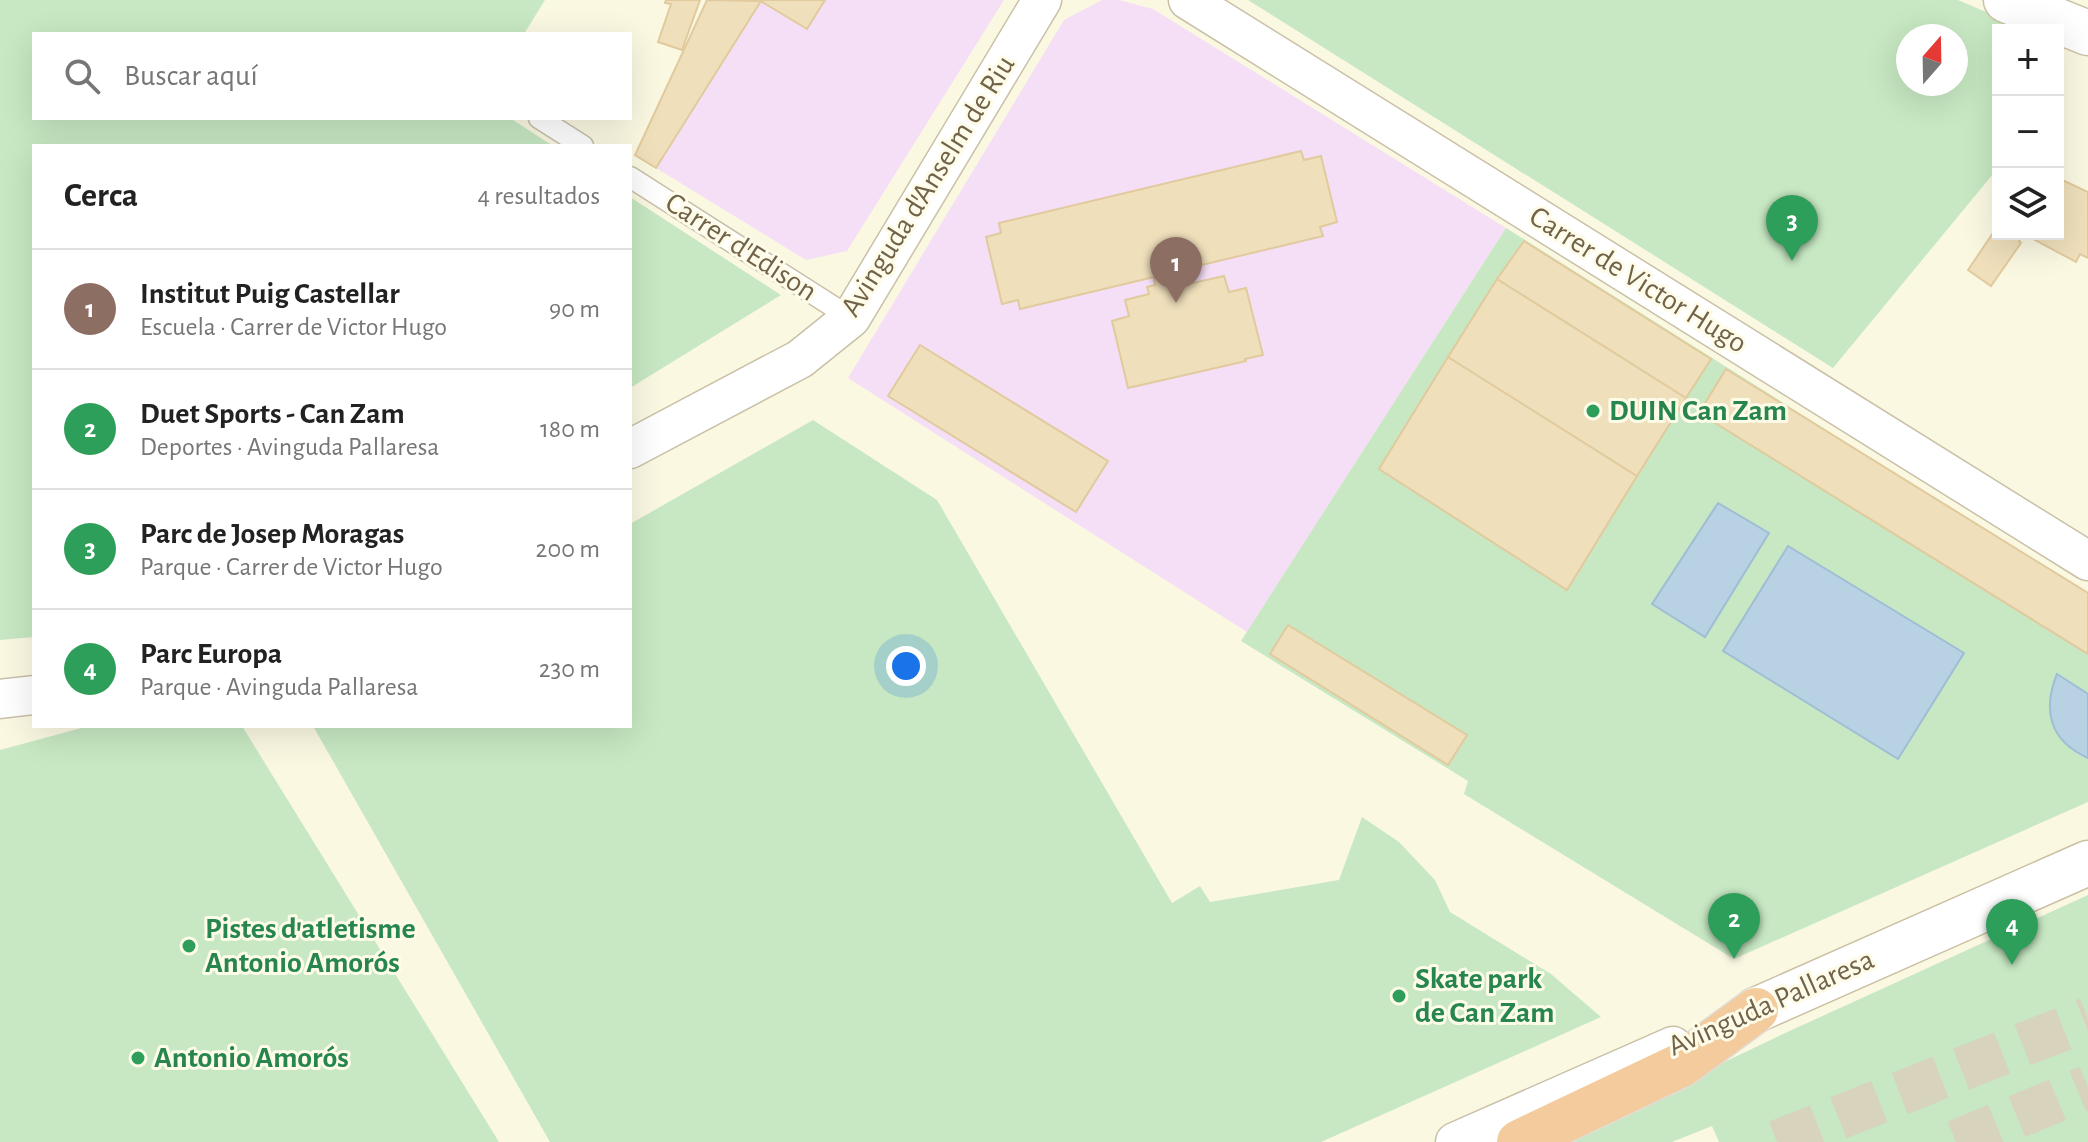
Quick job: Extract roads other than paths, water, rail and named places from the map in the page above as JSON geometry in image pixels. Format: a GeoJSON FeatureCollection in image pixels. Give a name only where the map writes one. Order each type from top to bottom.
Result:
{"type":"FeatureCollection","features":[{"type":"Feature","properties":{"kind":"highway"},"geometry":{"type":"LineString","coordinates":[[1519,1142],[1681,1065],[1756,1010]]}},
{"type":"Feature","properties":{"kind":"street","name":"Avinguda d'Anselm de Riu"},"geometry":{"type":"LineString","coordinates":[[632,448],[800,359],[851,318],[1042,0]]}},
{"type":"Feature","properties":{"kind":"street","name":"Carrer de Victor Hugo"},"geometry":{"type":"LineString","coordinates":[[1188,0],[2088,561]]}},
{"type":"Feature","properties":{"kind":"street"},"geometry":{"type":"LineString","coordinates":[[2006,0],[2088,33]]}},
{"type":"Feature","properties":{"kind":"street"},"geometry":{"type":"LineString","coordinates":[[0,699],[32,695]]}},
{"type":"Feature","properties":{"kind":"street","name":"Avinguda Pallaresa"},"geometry":{"type":"LineString","coordinates":[[1455,1142],[2088,863]]}},
{"type":"Feature","properties":{"kind":"lane"},"geometry":{"type":"LineString","coordinates":[[542,120],[580,144]]}},
{"type":"Feature","properties":{"kind":"lane","name":"Carrer d'Edison"},"geometry":{"type":"LineString","coordinates":[[632,178],[851,318]]}},
{"type":"Feature","properties":{"kind":"water"},"geometry":{"type":"Polygon","coordinates":[[[1718,503],[1769,533],[1705,637],[1652,604],[1718,503]]]}},
{"type":"Feature","properties":{"kind":"water"},"geometry":{"type":"Polygon","coordinates":[[[1788,546],[1964,653],[1898,759],[1723,651],[1788,546]]]}},
{"type":"Feature","properties":{"kind":"water"},"geometry":{"type":"Polygon","coordinates":[[[2057,674],[2088,694],[2088,758],[2065,743],[2053,724],[2050,700],[2057,674]]]}},
{"type":"Feature","properties":{"kind":"tunnel"},"geometry":{"type":"LineString","coordinates":[[1777,1142],[2088,1019]]}},
{"type":"Feature","properties":{"kind":"tunnel"},"geometry":{"type":"LineString","coordinates":[[1956,1142],[2088,1087]]}},
{"type":"Feature","properties":{"kind":"place","name":"Parc de Josep Moragas"},"geometry":{"type":"Point","coordinates":[1792,261]}},
{"type":"Feature","properties":{"kind":"place","name":"Institut Puig Castellar"},"geometry":{"type":"Point","coordinates":[1176,303]}},
{"type":"Feature","properties":{"kind":"place","name":"DUIN Can Zam"},"geometry":{"type":"Point","coordinates":[1593,411]}},
{"type":"Feature","properties":{"kind":"place","name":"Pistes d'atletisme Antonio Amorós"},"geometry":{"type":"Point","coordinates":[189,946]}},
{"type":"Feature","properties":{"kind":"place","name":"Duet Sports - Can Zam"},"geometry":{"type":"Point","coordinates":[1734,959]}},
{"type":"Feature","properties":{"kind":"place","name":"Parc Europa"},"geometry":{"type":"Point","coordinates":[2012,965]}},
{"type":"Feature","properties":{"kind":"place","name":"Skate park de Can Zam"},"geometry":{"type":"Point","coordinates":[1399,996]}},
{"type":"Feature","properties":{"kind":"place","name":"Antonio Amorós"},"geometry":{"type":"Point","coordinates":[138,1058]}}]}
